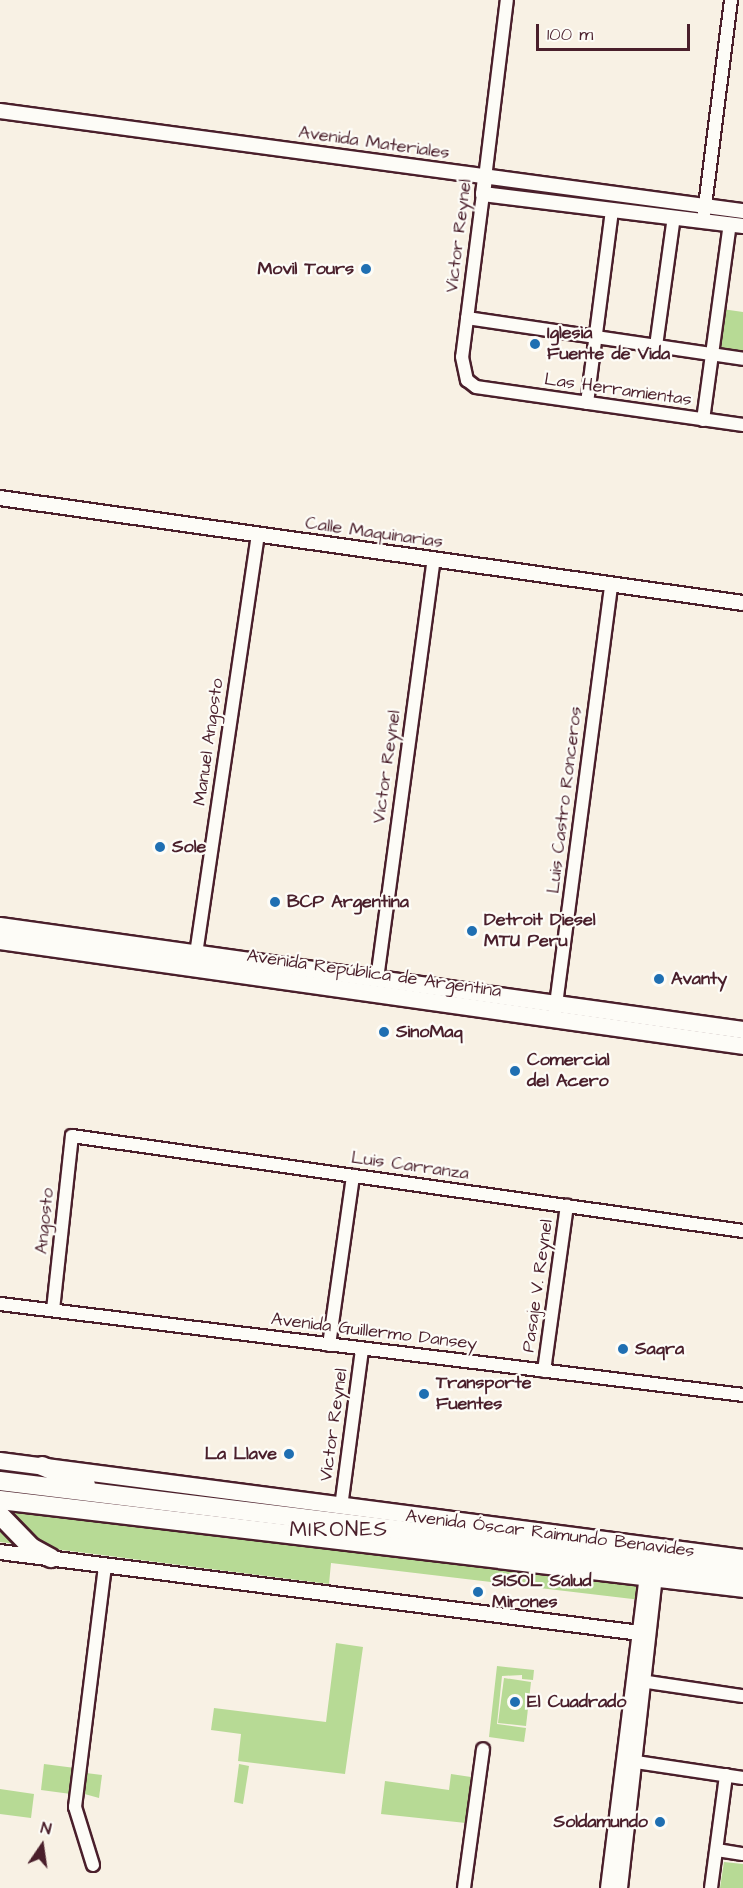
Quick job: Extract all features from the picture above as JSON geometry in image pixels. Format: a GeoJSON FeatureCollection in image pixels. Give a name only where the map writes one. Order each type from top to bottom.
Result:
{"type":"FeatureCollection","features":[{"type":"Feature","properties":{"kind":"main road","name":"Avenida República de Argentina"},"geometry":{"type":"LineString","coordinates":[[0,926],[377,979],[743,1046]]}},
{"type":"Feature","properties":{"kind":"main road","name":"Avenida República de Argentina"},"geometry":{"type":"LineString","coordinates":[[0,941],[555,1012],[743,1030]]}},
{"type":"Feature","properties":{"kind":"main road","name":"Avenida Óscar Raimundo Benavides"},"geometry":{"type":"LineString","coordinates":[[0,1461],[743,1558]]}},
{"type":"Feature","properties":{"kind":"main road"},"geometry":{"type":"LineString","coordinates":[[42,1466],[102,1492]]}},
{"type":"Feature","properties":{"kind":"main road","name":"Avenida Óscar Raimundo Benavides"},"geometry":{"type":"LineString","coordinates":[[0,1481],[102,1492],[652,1571],[743,1587]]}},
{"type":"Feature","properties":{"kind":"main road","name":"Avenida Óscar Raimundo Benavides"},"geometry":{"type":"LineString","coordinates":[[0,1500],[652,1571],[743,1572]]}},
{"type":"Feature","properties":{"kind":"main road"},"geometry":{"type":"LineString","coordinates":[[0,1515],[31,1547],[51,1558]]}},
{"type":"Feature","properties":{"kind":"street","name":"Victor Reynel"},"geometry":{"type":"LineString","coordinates":[[489,389],[476,387],[462,369],[507,0]]}},
{"type":"Feature","properties":{"kind":"street"},"geometry":{"type":"LineString","coordinates":[[703,221],[731,0]]}},
{"type":"Feature","properties":{"kind":"street","name":"Avenida Materiales"},"geometry":{"type":"LineString","coordinates":[[0,111],[743,211]]}},
{"type":"Feature","properties":{"kind":"street"},"geometry":{"type":"LineString","coordinates":[[483,194],[736,225],[712,355],[703,420]]}},
{"type":"Feature","properties":{"kind":"street"},"geometry":{"type":"LineString","coordinates":[[587,403],[612,210]]}},
{"type":"Feature","properties":{"kind":"street"},"geometry":{"type":"LineString","coordinates":[[656,346],[674,217]]}},
{"type":"Feature","properties":{"kind":"street"},"geometry":{"type":"LineString","coordinates":[[467,318],[743,359]]}},
{"type":"Feature","properties":{"kind":"street","name":"Las Herramientas"},"geometry":{"type":"LineString","coordinates":[[489,389],[743,426]]}},
{"type":"Feature","properties":{"kind":"street","name":"Calle Maquinarias"},"geometry":{"type":"LineString","coordinates":[[0,498],[743,603]]}},
{"type":"Feature","properties":{"kind":"street","name":"Manuel Angosto"},"geometry":{"type":"LineString","coordinates":[[196,954],[258,536]]}},
{"type":"Feature","properties":{"kind":"street","name":"Victor Reynel"},"geometry":{"type":"LineString","coordinates":[[377,979],[434,560]]}},
{"type":"Feature","properties":{"kind":"street","name":"Luis Castro Ronceros"},"geometry":{"type":"LineString","coordinates":[[555,1012],[611,585]]}},
{"type":"Feature","properties":{"kind":"street","name":"Luis Carranza"},"geometry":{"type":"LineString","coordinates":[[72,1136],[743,1231]]}},
{"type":"Feature","properties":{"kind":"street","name":"Angosto"},"geometry":{"type":"LineString","coordinates":[[53,1310],[72,1136]]}},
{"type":"Feature","properties":{"kind":"street"},"geometry":{"type":"LineString","coordinates":[[329,1345],[353,1176]]}},
{"type":"Feature","properties":{"kind":"street","name":"Pasaje V. Reynel"},"geometry":{"type":"LineString","coordinates":[[544,1371],[567,1206]]}},
{"type":"Feature","properties":{"kind":"street","name":"Avenida Guillermo Dansey"},"geometry":{"type":"LineString","coordinates":[[0,1304],[743,1395]]}},
{"type":"Feature","properties":{"kind":"street","name":"Victor Reynel"},"geometry":{"type":"LineString","coordinates":[[341,1507],[362,1349]]}},
{"type":"Feature","properties":{"kind":"street"},"geometry":{"type":"LineString","coordinates":[[608,1888],[639,1681],[652,1571],[634,1545]]}},
{"type":"Feature","properties":{"kind":"street"},"geometry":{"type":"LineString","coordinates":[[0,1552],[640,1633]]}},
{"type":"Feature","properties":{"kind":"street"},"geometry":{"type":"LineString","coordinates":[[93,1865],[75,1807],[105,1565]]}},
{"type":"Feature","properties":{"kind":"street"},"geometry":{"type":"LineString","coordinates":[[620,1888],[636,1762],[640,1633],[652,1571]]}},
{"type":"Feature","properties":{"kind":"street"},"geometry":{"type":"LineString","coordinates":[[639,1681],[743,1695]]}},
{"type":"Feature","properties":{"kind":"street"},"geometry":{"type":"LineString","coordinates":[[464,1888],[483,1749]]}},
{"type":"Feature","properties":{"kind":"street"},"geometry":{"type":"LineString","coordinates":[[636,1762],[743,1778]]}},
{"type":"Feature","properties":{"kind":"street"},"geometry":{"type":"LineString","coordinates":[[711,1888],[726,1775]]}},
{"type":"Feature","properties":{"kind":"street"},"geometry":{"type":"LineString","coordinates":[[717,1850],[743,1854]]}},
{"type":"Feature","properties":{"kind":"green space"},"geometry":{"type":"Polygon","coordinates":[[[501,182],[701,206],[700,214],[501,191],[501,182]]]}},
{"type":"Feature","properties":{"kind":"green space"},"geometry":{"type":"Polygon","coordinates":[[[722,309],[743,312],[743,356],[716,351],[722,309]]]}},
{"type":"Feature","properties":{"kind":"green space"},"geometry":{"type":"Polygon","coordinates":[[[0,1507],[641,1582],[641,1600],[331,1563],[329,1584],[0,1542],[0,1507]]]}},
{"type":"Feature","properties":{"kind":"green space"},"geometry":{"type":"Polygon","coordinates":[[[336,1643],[363,1647],[345,1774],[238,1761],[241,1734],[211,1730],[214,1708],[326,1722],[336,1643]]]}},
{"type":"Feature","properties":{"kind":"green space"},"geometry":{"type":"Polygon","coordinates":[[[497,1666],[534,1670],[533,1680],[522,1679],[522,1675],[502,1676],[497,1724],[526,1728],[524,1742],[489,1737],[497,1666]]]}},
{"type":"Feature","properties":{"kind":"green space","name":"El Cuadrado"},"geometry":{"type":"Polygon","coordinates":[[[504,1678],[531,1682],[526,1726],[498,1723],[504,1678]]]}},
{"type":"Feature","properties":{"kind":"green space"},"geometry":{"type":"Polygon","coordinates":[[[44,1764],[75,1768],[71,1794],[41,1790],[44,1764]]]}},
{"type":"Feature","properties":{"kind":"green space"},"geometry":{"type":"Polygon","coordinates":[[[239,1764],[249,1766],[243,1804],[234,1802],[239,1764]]]}},
{"type":"Feature","properties":{"kind":"green space"},"geometry":{"type":"Polygon","coordinates":[[[86,1773],[102,1775],[99,1798],[81,1793],[86,1773]]]}},
{"type":"Feature","properties":{"kind":"green space"},"geometry":{"type":"Polygon","coordinates":[[[451,1774],[471,1777],[466,1823],[381,1814],[385,1781],[449,1790],[451,1774]]]}},
{"type":"Feature","properties":{"kind":"green space"},"geometry":{"type":"Polygon","coordinates":[[[0,1789],[34,1794],[31,1818],[0,1814],[0,1789]]]}},
{"type":"Feature","properties":{"kind":"green space"},"geometry":{"type":"Polygon","coordinates":[[[724,1862],[743,1864],[743,1888],[720,1888],[724,1862]]]}},
{"type":"Feature","properties":{"kind":"place","name":"Movil Tours"},"geometry":{"type":"Point","coordinates":[366,269]}},
{"type":"Feature","properties":{"kind":"place","name":"Iglesia Fuente de Vida"},"geometry":{"type":"Point","coordinates":[535,344]}},
{"type":"Feature","properties":{"kind":"place","name":"Sole"},"geometry":{"type":"Point","coordinates":[160,847]}},
{"type":"Feature","properties":{"kind":"place","name":"BCP Argentina"},"geometry":{"type":"Point","coordinates":[275,902]}},
{"type":"Feature","properties":{"kind":"place","name":"Detroit Diesel MTU Peru"},"geometry":{"type":"Point","coordinates":[472,931]}},
{"type":"Feature","properties":{"kind":"place","name":"Avanty"},"geometry":{"type":"Point","coordinates":[659,979]}},
{"type":"Feature","properties":{"kind":"place","name":"SinoMaq"},"geometry":{"type":"Point","coordinates":[384,1032]}},
{"type":"Feature","properties":{"kind":"place","name":"Comercial del Acero"},"geometry":{"type":"Point","coordinates":[515,1071]}},
{"type":"Feature","properties":{"kind":"place","name":"Saqra"},"geometry":{"type":"Point","coordinates":[623,1349]}},
{"type":"Feature","properties":{"kind":"place","name":"Transporte Fuentes"},"geometry":{"type":"Point","coordinates":[424,1394]}},
{"type":"Feature","properties":{"kind":"place","name":"La Llave"},"geometry":{"type":"Point","coordinates":[289,1454]}},
{"type":"Feature","properties":{"kind":"place","name":"SISOL Salud Mirones"},"geometry":{"type":"Point","coordinates":[478,1592]}},
{"type":"Feature","properties":{"kind":"place","name":"El Cuadrado"},"geometry":{"type":"Point","coordinates":[515,1702]}},
{"type":"Feature","properties":{"kind":"place","name":"Soldamundo"},"geometry":{"type":"Point","coordinates":[660,1822]}},
{"type":"Feature","properties":{"kind":"district","name":"MIRONES"},"geometry":{"type":"Point","coordinates":[339,1530]}}]}
